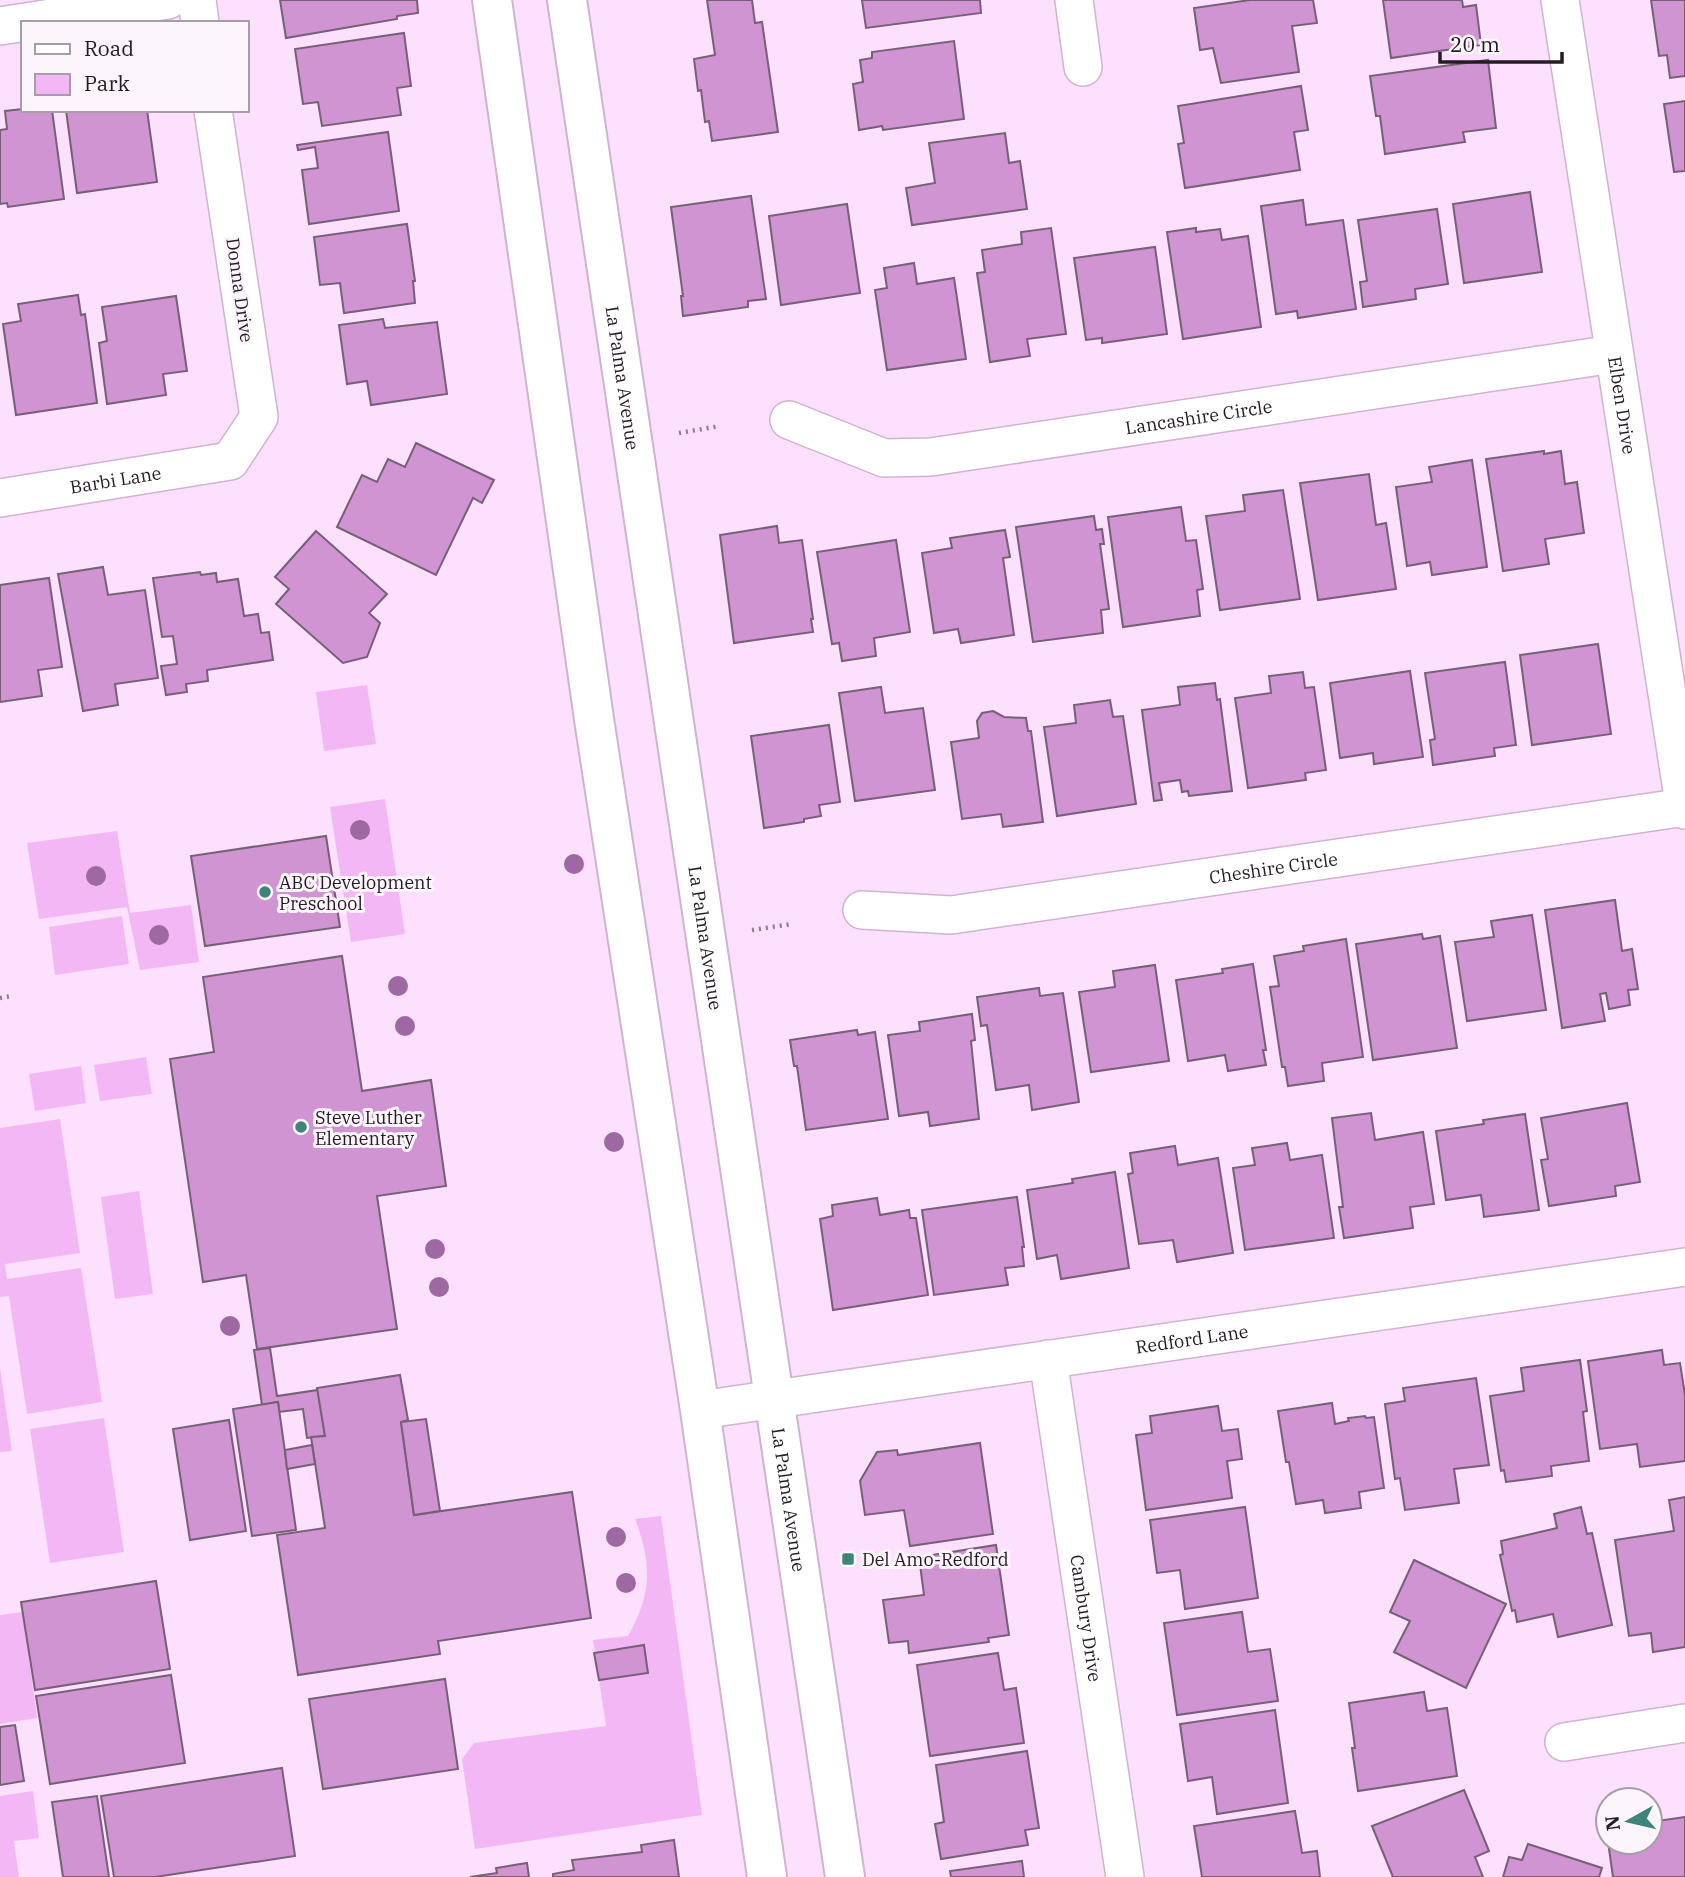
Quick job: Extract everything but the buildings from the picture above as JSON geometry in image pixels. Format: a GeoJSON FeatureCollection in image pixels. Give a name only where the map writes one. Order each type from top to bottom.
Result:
{"type":"FeatureCollection","features":[{"type":"Feature","properties":{"kind":"main road"},"geometry":{"type":"LineString","coordinates":[[492,0],[594,719],[700,1410],[767,1877]]}},
{"type":"Feature","properties":{"kind":"main road","name":"La Palma Avenue"},"geometry":{"type":"LineString","coordinates":[[567,0],[845,1877]]}},
{"type":"Feature","properties":{"kind":"street"},"geometry":{"type":"LineString","coordinates":[[32,21],[168,0]]}},
{"type":"Feature","properties":{"kind":"street"},"geometry":{"type":"LineString","coordinates":[[197,0],[200,21]]}},
{"type":"Feature","properties":{"kind":"street"},"geometry":{"type":"LineString","coordinates":[[1074,0],[1083,67]]}},
{"type":"Feature","properties":{"kind":"street","name":"Elben Drive"},"geometry":{"type":"LineString","coordinates":[[1560,0],[1685,809]]}},
{"type":"Feature","properties":{"kind":"street"},"geometry":{"type":"LineString","coordinates":[[0,26],[21,23]]}},
{"type":"Feature","properties":{"kind":"street","name":"Donna Drive"},"geometry":{"type":"LineString","coordinates":[[213,112],[259,417],[230,461]]}},
{"type":"Feature","properties":{"kind":"street","name":"Lancashire Circle"},"geometry":{"type":"LineString","coordinates":[[789,420],[884,458],[931,457],[1613,354]]}},
{"type":"Feature","properties":{"kind":"street","name":"Barbi Lane"},"geometry":{"type":"LineString","coordinates":[[0,498],[230,461]]}},
{"type":"Feature","properties":{"kind":"street","name":"Cheshire Circle"},"geometry":{"type":"LineString","coordinates":[[862,910],[951,915],[1685,809]]}},
{"type":"Feature","properties":{"kind":"street","name":"Redford Lane"},"geometry":{"type":"LineString","coordinates":[[700,1410],[1685,1267]]}},
{"type":"Feature","properties":{"kind":"street","name":"Cambury Drive"},"geometry":{"type":"LineString","coordinates":[[1048,1359],[1125,1877]]}},
{"type":"Feature","properties":{"kind":"street"},"geometry":{"type":"LineString","coordinates":[[1564,1742],[1685,1723]]}},
{"type":"Feature","properties":{"kind":"path"},"geometry":{"type":"LineString","coordinates":[[678,433],[720,426]]}},
{"type":"Feature","properties":{"kind":"path"},"geometry":{"type":"LineString","coordinates":[[752,930],[792,924]]}},
{"type":"Feature","properties":{"kind":"path"},"geometry":{"type":"LineString","coordinates":[[0,998],[11,996]]}},
{"type":"Feature","properties":{"kind":"green space"},"geometry":{"type":"Polygon","coordinates":[[[367,685],[376,744],[324,751],[316,692],[367,685]]]}},
{"type":"Feature","properties":{"kind":"green space"},"geometry":{"type":"Polygon","coordinates":[[[385,799],[405,934],[351,942],[330,807],[385,799]]]}},
{"type":"Feature","properties":{"kind":"green space"},"geometry":{"type":"Polygon","coordinates":[[[117,831],[130,913],[191,905],[199,962],[140,970],[127,907],[39,919],[27,843],[117,831]]]}},
{"type":"Feature","properties":{"kind":"green space"},"geometry":{"type":"Polygon","coordinates":[[[122,916],[129,964],[55,975],[49,927],[122,916]]]}},
{"type":"Feature","properties":{"kind":"green space"},"geometry":{"type":"Polygon","coordinates":[[[146,1057],[152,1094],[100,1101],[94,1065],[146,1057]]]}},
{"type":"Feature","properties":{"kind":"green space"},"geometry":{"type":"Polygon","coordinates":[[[81,1066],[86,1103],[35,1111],[29,1074],[81,1066]]]}},
{"type":"Feature","properties":{"kind":"green space"},"geometry":{"type":"Polygon","coordinates":[[[60,1119],[80,1253],[5,1264],[7,1279],[81,1268],[102,1402],[27,1414],[9,1296],[0,1297],[0,1128],[60,1119]]]}},
{"type":"Feature","properties":{"kind":"green space"},"geometry":{"type":"Polygon","coordinates":[[[139,1191],[153,1294],[115,1299],[101,1197],[139,1191]]]}},
{"type":"Feature","properties":{"kind":"green space"},"geometry":{"type":"Polygon","coordinates":[[[0,1368],[12,1451],[0,1452],[0,1368]]]}},
{"type":"Feature","properties":{"kind":"green space"},"geometry":{"type":"Polygon","coordinates":[[[104,1418],[124,1552],[50,1563],[30,1429],[104,1418]]]}},
{"type":"Feature","properties":{"kind":"green space"},"geometry":{"type":"Polygon","coordinates":[[[661,1516],[702,1815],[475,1849],[462,1759],[474,1743],[606,1726],[593,1640],[628,1636],[642,1606],[647,1579],[641,1535],[635,1519],[661,1516]]]}},
{"type":"Feature","properties":{"kind":"green space"},"geometry":{"type":"Polygon","coordinates":[[[23,1612],[37,1718],[0,1724],[0,1615],[23,1612]]]}},
{"type":"Feature","properties":{"kind":"green space"},"geometry":{"type":"Polygon","coordinates":[[[33,1791],[39,1838],[14,1841],[19,1877],[0,1877],[0,1796],[33,1791]]]}},
{"type":"Feature","properties":{"kind":"place","name":"ABC Development Preschool"},"geometry":{"type":"Point","coordinates":[265,892]}},
{"type":"Feature","properties":{"kind":"place","name":"Steve Luther Elementary"},"geometry":{"type":"Point","coordinates":[301,1127]}},
{"type":"Feature","properties":{"kind":"place","name":"Del Amo-Redford"},"geometry":{"type":"Point","coordinates":[848,1559]}}]}
